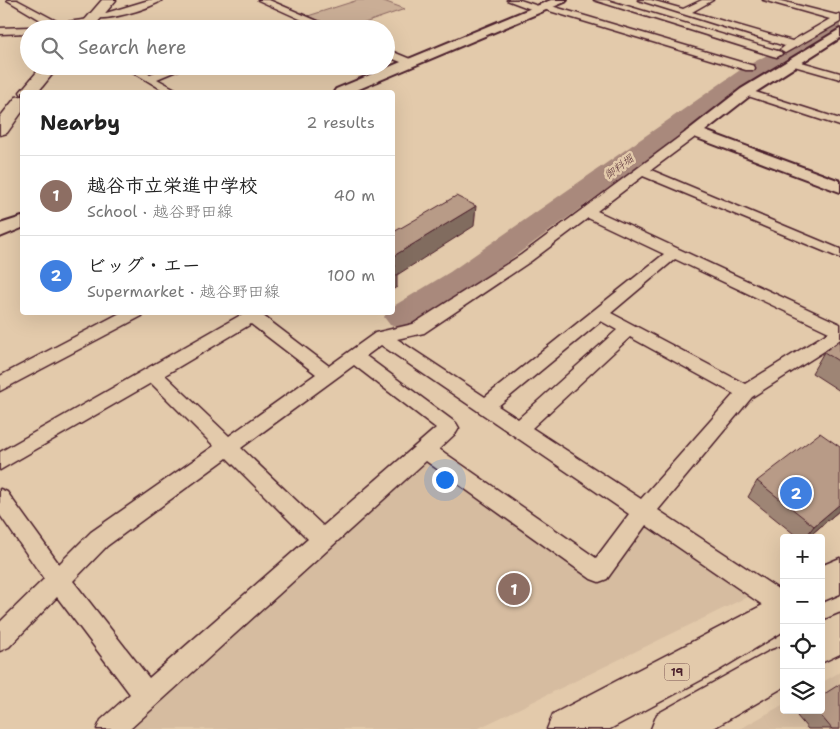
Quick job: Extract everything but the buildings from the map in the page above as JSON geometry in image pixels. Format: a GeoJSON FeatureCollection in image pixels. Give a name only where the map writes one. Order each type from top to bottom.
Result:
{"type":"FeatureCollection","features":[{"type":"Feature","properties":{"kind":"main road"},"geometry":{"type":"LineString","coordinates":[[92,20],[109,0]]}},
{"type":"Feature","properties":{"kind":"main road"},"geometry":{"type":"LineString","coordinates":[[31,90],[43,75]]}},
{"type":"Feature","properties":{"kind":"main road"},"geometry":{"type":"LineString","coordinates":[[0,129],[20,104]]}},
{"type":"Feature","properties":{"kind":"main road"},"geometry":{"type":"LineString","coordinates":[[825,583],[840,574]]}},
{"type":"Feature","properties":{"kind":"main road","name":"19"},"geometry":{"type":"LineString","coordinates":[[568,729],[702,658],[780,613]]}},
{"type":"Feature","properties":{"kind":"main road"},"geometry":{"type":"LineString","coordinates":[[672,729],[780,667]]}},
{"type":"Feature","properties":{"kind":"street"},"geometry":{"type":"LineString","coordinates":[[11,0],[47,20]]}},
{"type":"Feature","properties":{"kind":"street"},"geometry":{"type":"LineString","coordinates":[[96,20],[158,0]]}},
{"type":"Feature","properties":{"kind":"street"},"geometry":{"type":"LineString","coordinates":[[266,2],[280,0]]}},
{"type":"Feature","properties":{"kind":"street"},"geometry":{"type":"LineString","coordinates":[[511,0],[756,64]]}},
{"type":"Feature","properties":{"kind":"street"},"geometry":{"type":"LineString","coordinates":[[395,70],[561,0]]}},
{"type":"Feature","properties":{"kind":"street"},"geometry":{"type":"LineString","coordinates":[[598,0],[777,54]]}},
{"type":"Feature","properties":{"kind":"street"},"geometry":{"type":"LineString","coordinates":[[642,0],[794,45]]}},
{"type":"Feature","properties":{"kind":"street"},"geometry":{"type":"LineString","coordinates":[[684,12],[709,0]]}},
{"type":"Feature","properties":{"kind":"street"},"geometry":{"type":"LineString","coordinates":[[767,0],[839,27]]}},
{"type":"Feature","properties":{"kind":"street"},"geometry":{"type":"LineString","coordinates":[[266,2],[309,20]]}},
{"type":"Feature","properties":{"kind":"street"},"geometry":{"type":"LineString","coordinates":[[736,76],[794,45],[839,27]]}},
{"type":"Feature","properties":{"kind":"street"},"geometry":{"type":"LineString","coordinates":[[0,639],[99,539],[381,337],[418,329],[526,258],[746,92],[839,27]]}},
{"type":"Feature","properties":{"kind":"street"},"geometry":{"type":"LineString","coordinates":[[0,31],[20,30]]}},
{"type":"Feature","properties":{"kind":"street"},"geometry":{"type":"LineString","coordinates":[[395,56],[412,63]]}},
{"type":"Feature","properties":{"kind":"street"},"geometry":{"type":"LineString","coordinates":[[791,62],[840,76]]}},
{"type":"Feature","properties":{"kind":"street"},"geometry":{"type":"LineString","coordinates":[[144,75],[170,90]]}},
{"type":"Feature","properties":{"kind":"street"},"geometry":{"type":"LineString","coordinates":[[149,78],[158,75]]}},
{"type":"Feature","properties":{"kind":"street"},"geometry":{"type":"LineString","coordinates":[[346,90],[383,75]]}},
{"type":"Feature","properties":{"kind":"street"},"geometry":{"type":"LineString","coordinates":[[746,92],[840,123]]}},
{"type":"Feature","properties":{"kind":"street"},"geometry":{"type":"LineString","coordinates":[[694,132],[840,187]]}},
{"type":"Feature","properties":{"kind":"street"},"geometry":{"type":"LineString","coordinates":[[642,171],[840,254]]}},
{"type":"Feature","properties":{"kind":"street"},"geometry":{"type":"LineString","coordinates":[[587,212],[840,332]]}},
{"type":"Feature","properties":{"kind":"street"},"geometry":{"type":"LineString","coordinates":[[0,231],[20,223]]}},
{"type":"Feature","properties":{"kind":"street"},"geometry":{"type":"LineString","coordinates":[[486,406],[674,253]]}},
{"type":"Feature","properties":{"kind":"street"},"geometry":{"type":"LineString","coordinates":[[600,314],[746,392]]}},
{"type":"Feature","properties":{"kind":"street"},"geometry":{"type":"LineString","coordinates":[[0,384],[130,315]]}},
{"type":"Feature","properties":{"kind":"street"},"geometry":{"type":"LineString","coordinates":[[0,462],[252,316],[329,375]]}},
{"type":"Feature","properties":{"kind":"street"},"geometry":{"type":"LineString","coordinates":[[520,428],[628,329]]}},
{"type":"Feature","properties":{"kind":"street"},"geometry":{"type":"LineString","coordinates":[[424,449],[599,572],[644,511],[746,392],[840,332]]}},
{"type":"Feature","properties":{"kind":"street"},"geometry":{"type":"LineString","coordinates":[[381,337],[780,603]]}},
{"type":"Feature","properties":{"kind":"street"},"geometry":{"type":"LineString","coordinates":[[110,729],[449,428],[354,356]]}},
{"type":"Feature","properties":{"kind":"street"},"geometry":{"type":"LineString","coordinates":[[152,373],[323,540]]}},
{"type":"Feature","properties":{"kind":"street"},"geometry":{"type":"LineString","coordinates":[[0,498],[58,580],[148,697]]}},
{"type":"Feature","properties":{"kind":"shaded area"},"geometry":{"type":"Polygon","coordinates":[[[358,0],[381,0],[405,9],[373,20],[317,20],[308,16],[358,0]]]}},
{"type":"Feature","properties":{"kind":"shaded area"},"geometry":{"type":"Polygon","coordinates":[[[424,457],[601,583],[648,523],[753,594],[477,729],[130,729],[424,457]]]}},
{"type":"Feature","properties":{"kind":"shaded area"},"geometry":{"type":"Polygon","coordinates":[[[840,672],[840,729],[740,729],[780,706],[780,714],[825,714],[825,681],[840,672]]]}},
{"type":"Feature","properties":{"kind":"waterway","name":"御料堀"},"geometry":{"type":"LineString","coordinates":[[402,317],[462,279],[751,73],[840,24]]}},
{"type":"Feature","properties":{"kind":"place","name":"ビッグ・エー"},"geometry":{"type":"Point","coordinates":[796,493]}},
{"type":"Feature","properties":{"kind":"place","name":"越谷市立栄進中学校"},"geometry":{"type":"Point","coordinates":[514,589]}}]}
